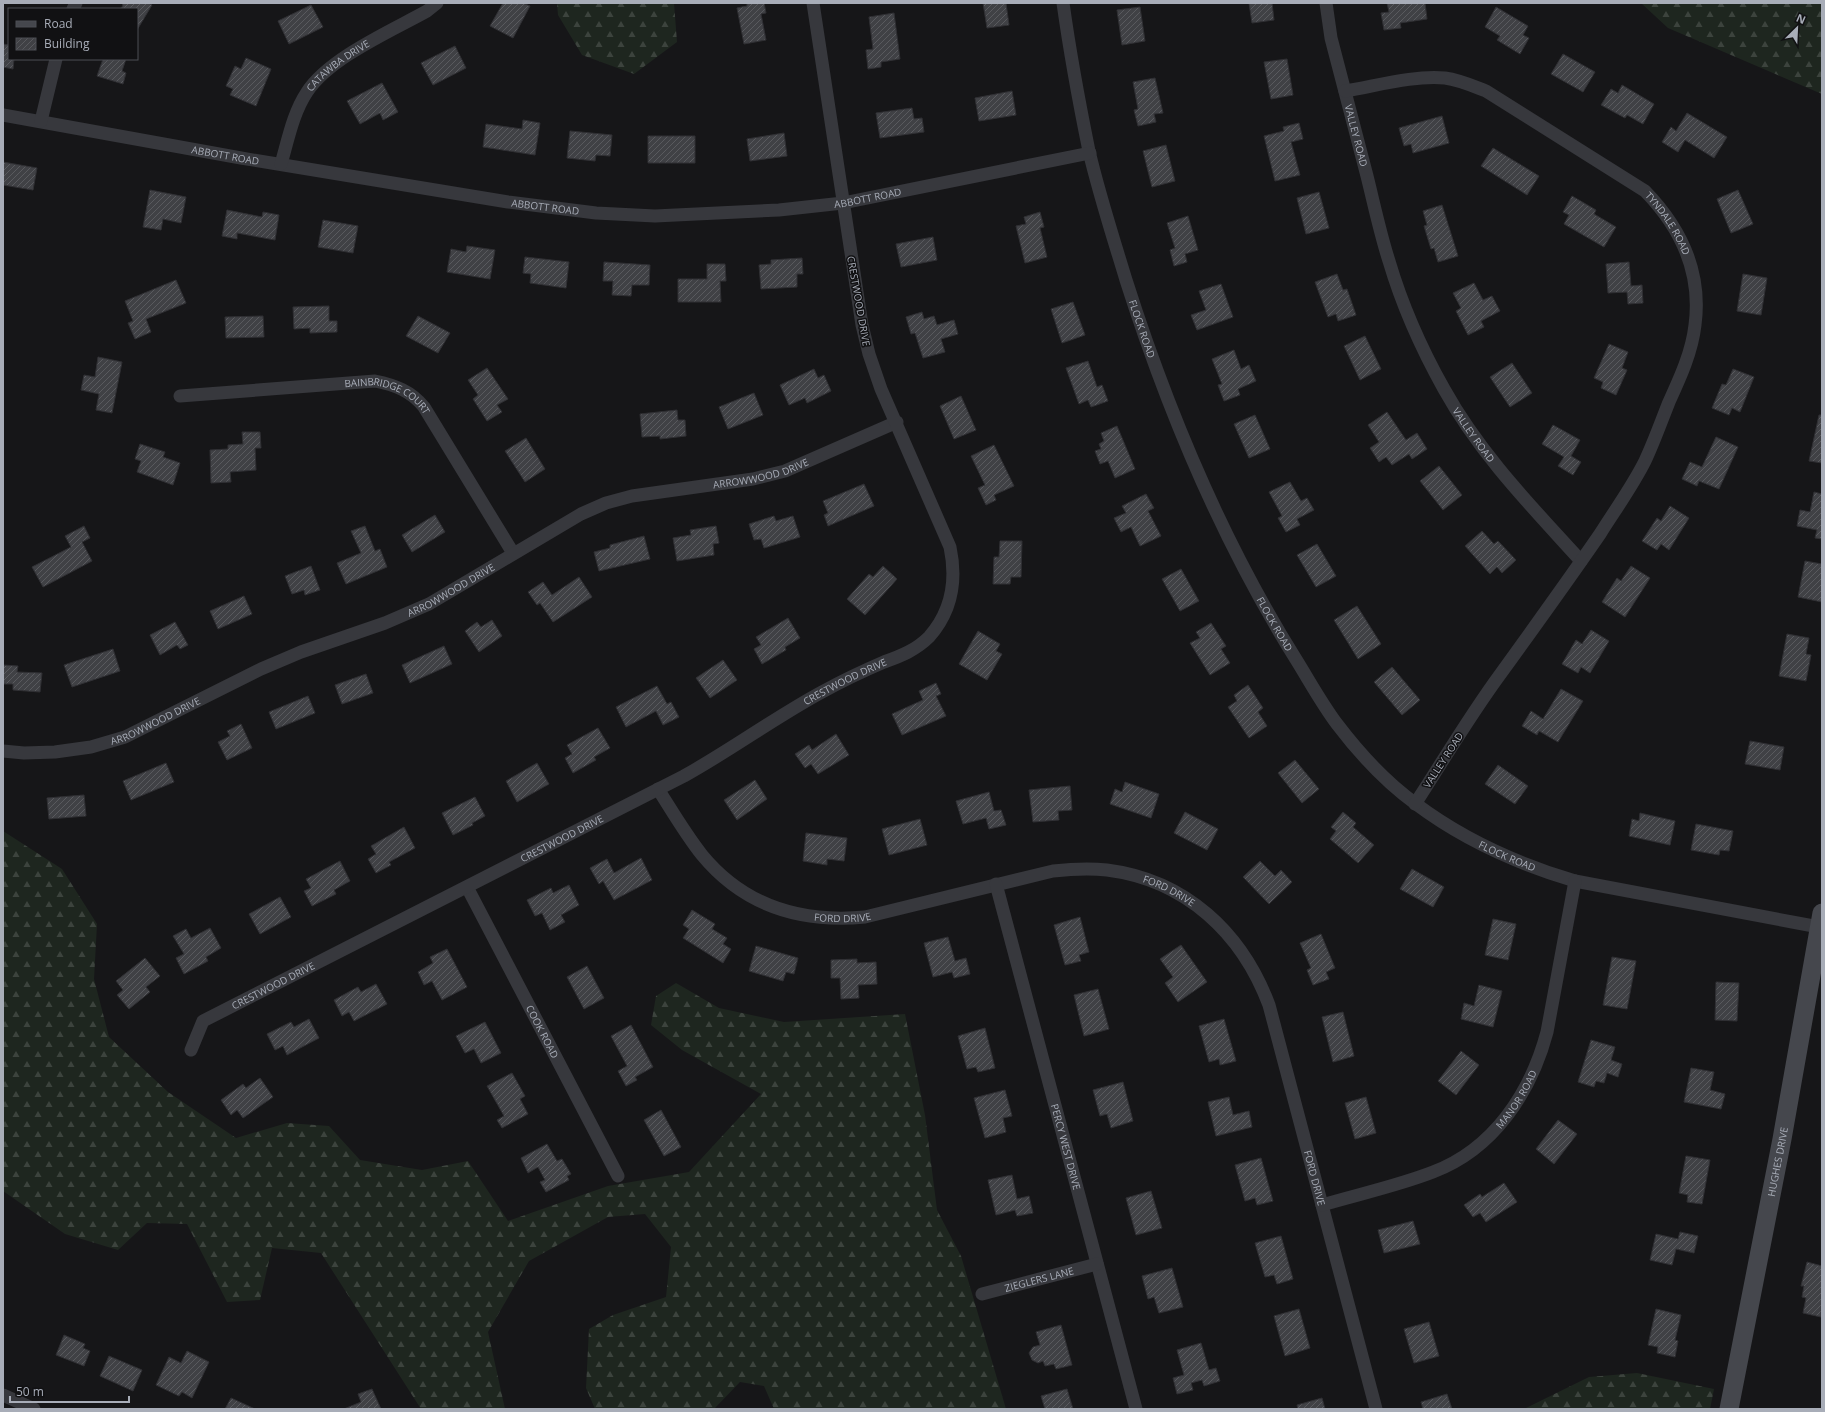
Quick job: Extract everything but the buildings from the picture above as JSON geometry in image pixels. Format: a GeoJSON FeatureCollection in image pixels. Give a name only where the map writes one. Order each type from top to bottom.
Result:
{"type":"FeatureCollection","features":[{"type":"Feature","properties":{"kind":"street","name":"CATAWBA DRIVE"},"geometry":{"type":"LineString","coordinates":[[281,164],[297,110],[307,92],[320,76],[343,58],[427,11],[437,3]]}},
{"type":"Feature","properties":{"kind":"street","name":"CRESTWOOD DRIVE"},"geometry":{"type":"LineString","coordinates":[[191,1050],[203,1022],[724,754],[780,716],[822,692],[915,649],[928,638],[941,622],[949,604],[954,584],[954,566],[950,547],[897,422],[881,389],[865,340],[813,3]]}},
{"type":"Feature","properties":{"kind":"street","name":"FLOCK ROAD"},"geometry":{"type":"LineString","coordinates":[[1063,3],[1072,65],[1090,153],[1111,233],[1141,325],[1183,436],[1242,564],[1277,629],[1337,724],[1368,759],[1415,804],[1477,843],[1538,870],[1575,881],[1821,923]]}},
{"type":"Feature","properties":{"kind":"street","name":"VALLEY ROAD"},"geometry":{"type":"LineString","coordinates":[[1326,3],[1331,38],[1389,261],[1403,302],[1420,341],[1444,390],[1492,461],[1581,561],[1487,693],[1415,804]]}},
{"type":"Feature","properties":{"kind":"street"},"geometry":{"type":"LineString","coordinates":[[41,121],[56,60]]}},
{"type":"Feature","properties":{"kind":"street","name":"TYNDALE ROAD"},"geometry":{"type":"LineString","coordinates":[[1344,91],[1423,78],[1445,78],[1467,83],[1486,91],[1645,191],[1662,208],[1676,228],[1689,260],[1693,274],[1696,298],[1695,325],[1690,349],[1645,462],[1626,495],[1581,561]]}},
{"type":"Feature","properties":{"kind":"street","name":"ABBOTT ROAD"},"geometry":{"type":"LineString","coordinates":[[3,116],[41,121],[110,135],[241,158],[508,202],[596,212],[655,216],[779,210],[843,203],[1090,153]]}},
{"type":"Feature","properties":{"kind":"street","name":"BAINBRIDGE COURT"},"geometry":{"type":"LineString","coordinates":[[180,396],[375,381],[393,385],[407,392],[424,407],[513,554]]}},
{"type":"Feature","properties":{"kind":"street","name":"ARROWWOOD DRIVE"},"geometry":{"type":"LineString","coordinates":[[3,751],[24,753],[55,752],[91,747],[125,737],[261,669],[301,652],[385,623],[429,604],[581,514],[606,503],[632,496],[753,479],[785,470],[897,422]]}},
{"type":"Feature","properties":{"kind":"street","name":"FORD DRIVE"},"geometry":{"type":"LineString","coordinates":[[658,789],[702,855],[721,875],[743,891],[764,903],[793,914],[841,919],[865,917],[1052,871],[1076,869],[1107,870],[1134,876],[1163,886],[1190,901],[1212,918],[1231,937],[1248,959],[1261,983],[1269,1005],[1376,1409]]}},
{"type":"Feature","properties":{"kind":"street","name":"MANOR ROAD"},"geometry":{"type":"LineString","coordinates":[[1322,1205],[1434,1172],[1460,1158],[1482,1142],[1501,1124],[1514,1108],[1531,1079],[1541,1055],[1547,1032],[1575,881]]}},
{"type":"Feature","properties":{"kind":"street","name":"PERCY WEST DRIVE"},"geometry":{"type":"LineString","coordinates":[[996,884],[1136,1409]]}},
{"type":"Feature","properties":{"kind":"street","name":"COOK ROAD"},"geometry":{"type":"LineString","coordinates":[[467,887],[618,1176]]}},
{"type":"Feature","properties":{"kind":"street","name":"HUGHES DRIVE"},"geometry":{"type":"LineString","coordinates":[[1729,1409],[1782,1139],[1821,923]]}},
{"type":"Feature","properties":{"kind":"street","name":"ZIEGLERS LANE"},"geometry":{"type":"LineString","coordinates":[[982,1294],[1097,1264]]}},
{"type":"Feature","properties":{"kind":"street"},"geometry":{"type":"LineString","coordinates":[[3,1395],[34,1409]]}},
{"type":"Feature","properties":{"kind":"green space"},"geometry":{"type":"Polygon","coordinates":[[[557,3],[674,3],[677,42],[634,74],[582,55],[558,15],[557,3]]]}},
{"type":"Feature","properties":{"kind":"green space"},"geometry":{"type":"Polygon","coordinates":[[[1641,3],[1822,3],[1822,94],[1668,28],[1641,3]]]}},
{"type":"Feature","properties":{"kind":"green space"},"geometry":{"type":"Polygon","coordinates":[[[3,831],[62,869],[97,924],[94,979],[109,1037],[168,1092],[236,1138],[287,1123],[329,1126],[360,1160],[422,1170],[468,1161],[508,1221],[608,1186],[689,1172],[761,1094],[682,1050],[651,1025],[656,996],[676,983],[719,1008],[784,1022],[905,1014],[925,1115],[937,1210],[961,1256],[1006,1409],[774,1409],[764,1386],[740,1382],[714,1409],[595,1409],[586,1388],[589,1329],[613,1315],[666,1297],[671,1247],[645,1214],[608,1217],[529,1261],[488,1332],[505,1409],[421,1409],[321,1253],[272,1248],[260,1300],[227,1302],[187,1224],[147,1223],[118,1250],[65,1234],[3,1191],[3,831]]]}},
{"type":"Feature","properties":{"kind":"green space"},"geometry":{"type":"Polygon","coordinates":[[[1637,1373],[1714,1389],[1710,1409],[1524,1409],[1589,1377],[1637,1373]]]}}]}
